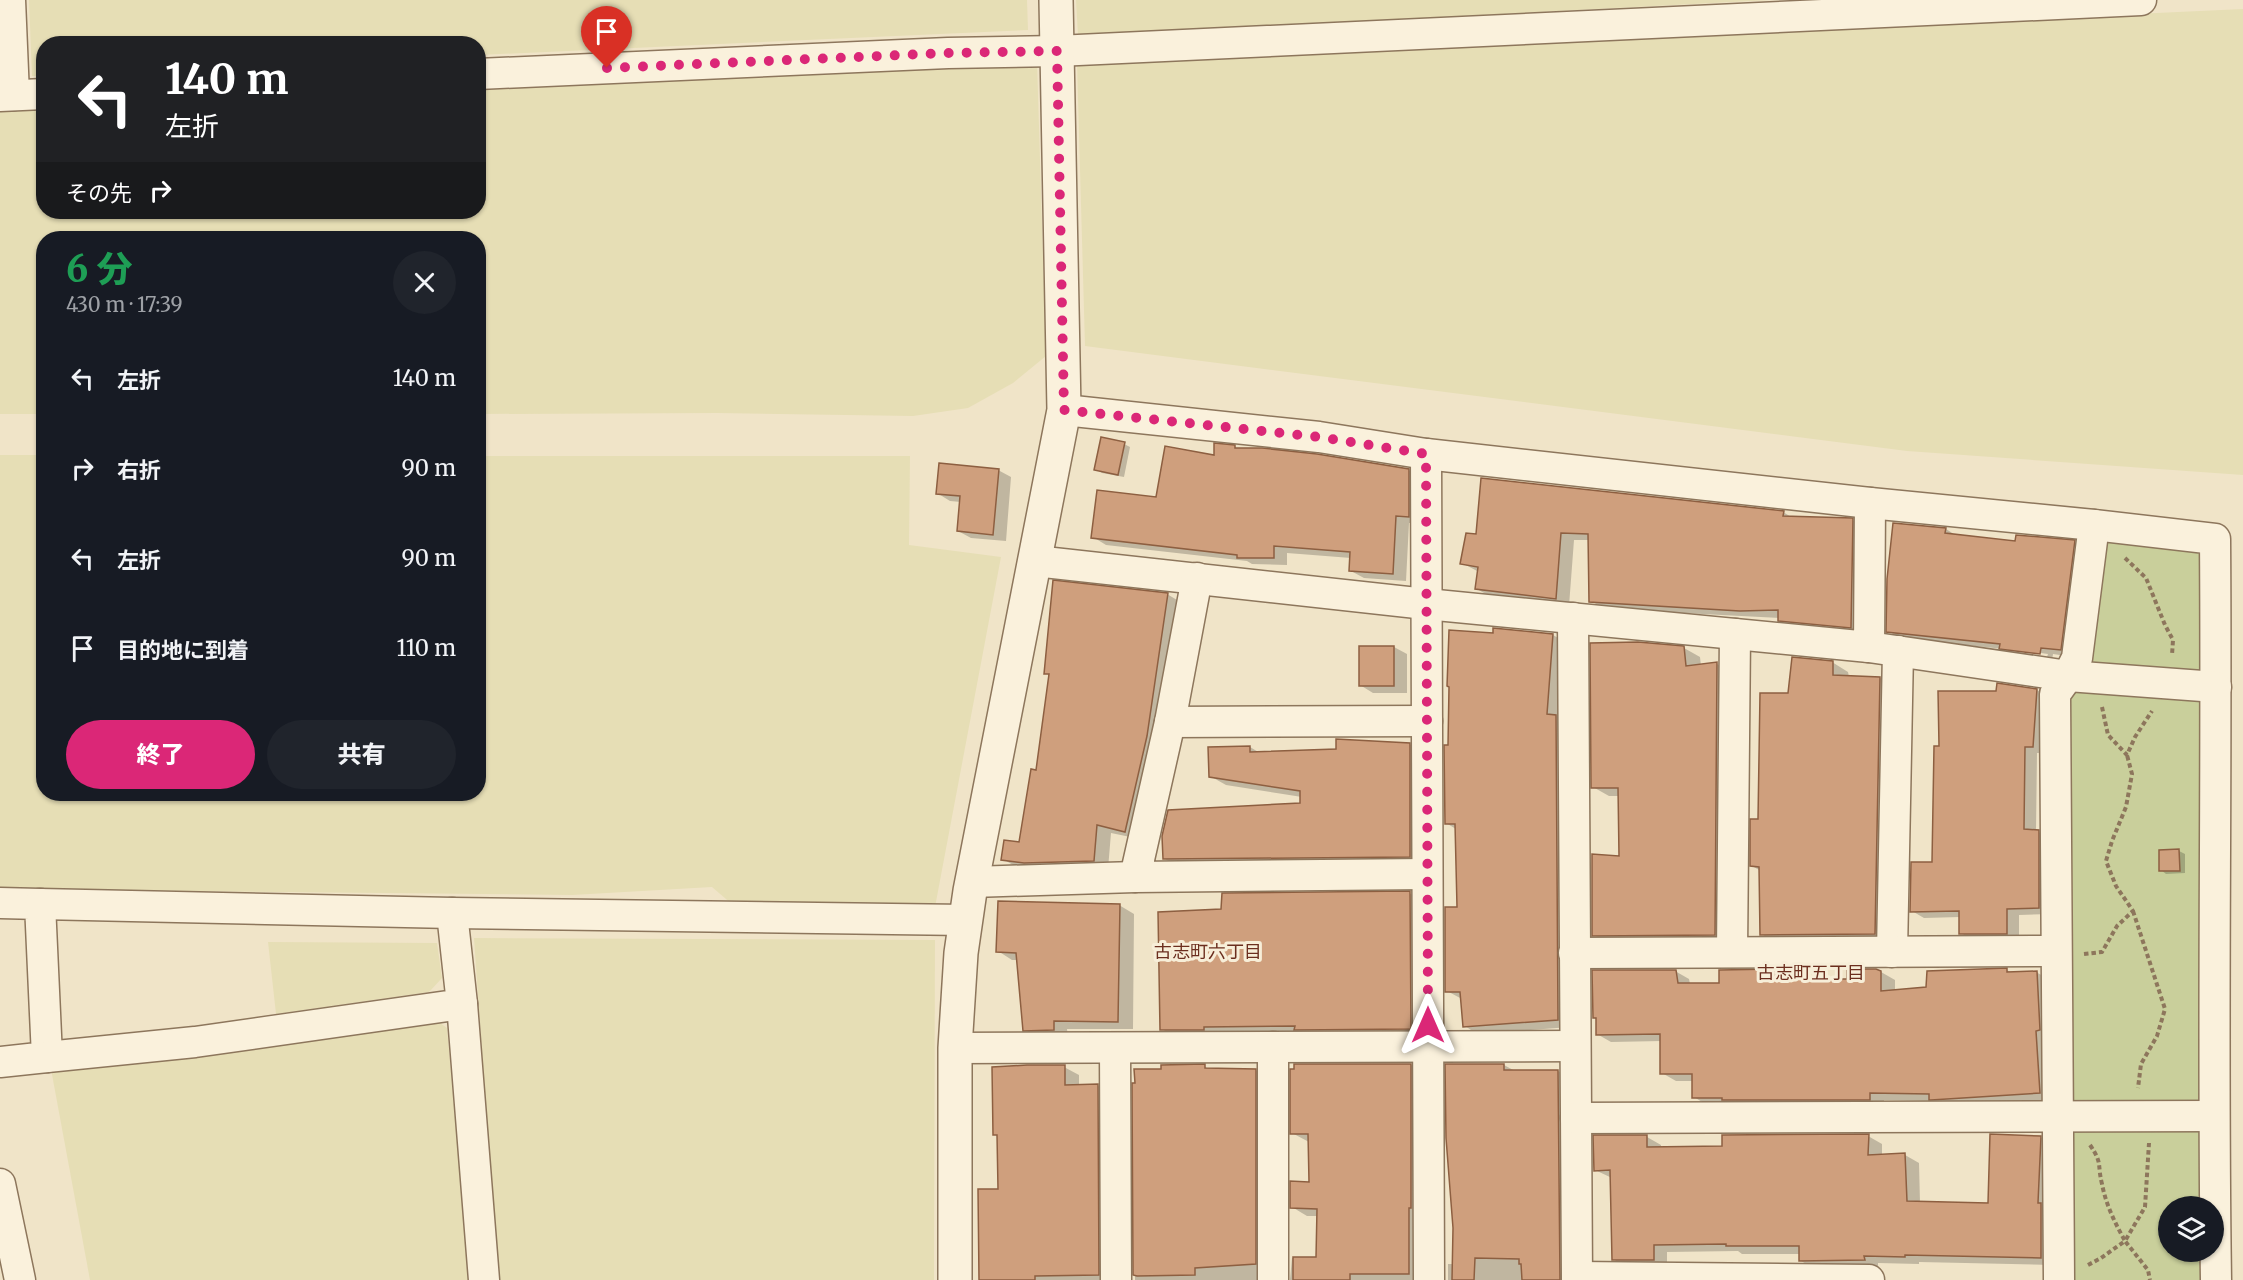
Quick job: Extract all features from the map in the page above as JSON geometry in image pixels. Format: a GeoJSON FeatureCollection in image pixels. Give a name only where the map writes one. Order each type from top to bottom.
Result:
{"type":"FeatureCollection","features":[{"type":"Feature","properties":{"kind":"street"},"geometry":{"type":"LineString","coordinates":[[10,0],[19,95]]}},
{"type":"Feature","properties":{"kind":"street"},"geometry":{"type":"LineString","coordinates":[[955,1280],[955,1048],[961,953],[972,882],[1064,410],[1056,0]]}},
{"type":"Feature","properties":{"kind":"street"},"geometry":{"type":"LineString","coordinates":[[486,74],[948,53],[1057,51],[1829,8],[2141,0]]}},
{"type":"Feature","properties":{"kind":"street"},"geometry":{"type":"LineString","coordinates":[[1064,410],[1319,437],[1426,454],[2215,539],[2213,1116],[2216,1280]]}},
{"type":"Feature","properties":{"kind":"street"},"geometry":{"type":"LineString","coordinates":[[1426,454],[1429,1280]]}},
{"type":"Feature","properties":{"kind":"street"},"geometry":{"type":"LineString","coordinates":[[1870,503],[1884,649],[1892,952]]}},
{"type":"Feature","properties":{"kind":"street"},"geometry":{"type":"LineString","coordinates":[[2070,1274],[2057,1116],[2055,694],[2078,658],[2094,525]]}},
{"type":"Feature","properties":{"kind":"street"},"geometry":{"type":"LineString","coordinates":[[1035,561],[1426,604],[1884,649],[2068,676],[2216,687]]}},
{"type":"Feature","properties":{"kind":"street"},"geometry":{"type":"LineString","coordinates":[[1135,877],[1170,722],[1197,579]]}},
{"type":"Feature","properties":{"kind":"street"},"geometry":{"type":"LineString","coordinates":[[1573,618],[1576,1278],[1869,1280]]}},
{"type":"Feature","properties":{"kind":"street"},"geometry":{"type":"LineString","coordinates":[[1732,952],[1735,634]]}},
{"type":"Feature","properties":{"kind":"street"},"geometry":{"type":"LineString","coordinates":[[1170,722],[1427,721]]}},
{"type":"Feature","properties":{"kind":"street"},"geometry":{"type":"LineString","coordinates":[[972,882],[1135,877],[1427,874]]}},
{"type":"Feature","properties":{"kind":"street"},"geometry":{"type":"LineString","coordinates":[[0,903],[452,914],[966,920]]}},
{"type":"Feature","properties":{"kind":"street"},"geometry":{"type":"LineString","coordinates":[[40,904],[47,1057]]}},
{"type":"Feature","properties":{"kind":"street"},"geometry":{"type":"LineString","coordinates":[[452,914],[462,1004],[484,1280]]}},
{"type":"Feature","properties":{"kind":"street"},"geometry":{"type":"LineString","coordinates":[[1574,953],[2056,951]]}},
{"type":"Feature","properties":{"kind":"street"},"geometry":{"type":"LineString","coordinates":[[0,1062],[195,1042],[462,1004]]}},
{"type":"Feature","properties":{"kind":"street"},"geometry":{"type":"LineString","coordinates":[[955,1048],[1575,1046]]}},
{"type":"Feature","properties":{"kind":"street"},"geometry":{"type":"LineString","coordinates":[[1273,1047],[1273,1280]]}},
{"type":"Feature","properties":{"kind":"street"},"geometry":{"type":"LineString","coordinates":[[1115,1048],[1116,1280]]}},
{"type":"Feature","properties":{"kind":"street"},"geometry":{"type":"LineString","coordinates":[[1576,1118],[2213,1116]]}},
{"type":"Feature","properties":{"kind":"street"},"geometry":{"type":"LineString","coordinates":[[0,1185],[20,1280]]}},
{"type":"Feature","properties":{"kind":"path"},"geometry":{"type":"LineString","coordinates":[[2056,951],[2089,955],[2102,952],[2117,926],[2133,911],[2116,886],[2106,861],[2126,807],[2132,774],[2127,755]]}},
{"type":"Feature","properties":{"kind":"path"},"geometry":{"type":"LineString","coordinates":[[2070,1274],[2102,1258],[2125,1241],[2148,1270],[2150,1280]]}},
{"type":"Feature","properties":{"kind":"shaded area"},"geometry":{"type":"Polygon","coordinates":[[[29,0],[1027,0],[1028,30],[486,55],[486,36],[36,36],[36,76],[32,76],[29,0]]]}},
{"type":"Feature","properties":{"kind":"shaded area"},"geometry":{"type":"Polygon","coordinates":[[[1076,0],[1770,0],[1078,36],[1076,0]]]}},
{"type":"Feature","properties":{"kind":"shaded area"},"geometry":{"type":"Polygon","coordinates":[[[2243,9],[2243,475],[1907,451],[1085,346],[1077,63],[2243,9]]]}},
{"type":"Feature","properties":{"kind":"shaded area"},"geometry":{"type":"Polygon","coordinates":[[[1037,61],[1046,356],[1013,383],[968,408],[913,416],[717,413],[486,414],[486,231],[36,231],[36,414],[0,414],[0,106],[36,104],[36,219],[486,219],[486,85],[1037,61]]]}},
{"type":"Feature","properties":{"kind":"shaded area"},"geometry":{"type":"Polygon","coordinates":[[[0,455],[36,455],[36,801],[486,801],[486,456],[910,456],[909,545],[1001,557],[935,907],[733,905],[712,887],[572,895],[0,889],[0,455]]]}},
{"type":"Feature","properties":{"kind":"shaded area"},"geometry":{"type":"Polygon","coordinates":[[[474,938],[935,940],[934,1280],[498,1280],[474,938]]]}},
{"type":"Feature","properties":{"kind":"shaded area"},"geometry":{"type":"Polygon","coordinates":[[[268,942],[437,943],[442,978],[429,992],[276,1014],[268,942]]]}},
{"type":"Feature","properties":{"kind":"shaded area"},"geometry":{"type":"Polygon","coordinates":[[[440,1023],[447,1028],[470,1280],[90,1280],[51,1069],[440,1023]]]}},
{"type":"Feature","properties":{"kind":"green space"},"geometry":{"type":"Polygon","coordinates":[[[2102,513],[2224,529],[2226,1280],[2062,1280],[2067,692],[2102,513]]]}},
{"type":"Feature","properties":{"kind":"building"},"geometry":{"type":"Polygon","coordinates":[[[1101,437],[1125,442],[1118,475],[1094,470],[1101,437]]]}},
{"type":"Feature","properties":{"kind":"building"},"geometry":{"type":"Polygon","coordinates":[[[1214,443],[1235,445],[1235,448],[1262,448],[1317,454],[1409,469],[1409,517],[1396,516],[1393,574],[1349,571],[1350,552],[1274,546],[1274,558],[1237,558],[1237,555],[1091,538],[1097,490],[1156,497],[1165,446],[1214,455],[1214,443]]]}},
{"type":"Feature","properties":{"kind":"building"},"geometry":{"type":"Polygon","coordinates":[[[939,463],[999,469],[993,535],[957,531],[960,496],[936,494],[939,463]]]}},
{"type":"Feature","properties":{"kind":"building"},"geometry":{"type":"Polygon","coordinates":[[[1481,478],[1784,511],[1783,516],[1853,518],[1851,628],[1778,621],[1778,610],[1740,611],[1589,602],[1588,534],[1561,533],[1556,599],[1475,589],[1478,567],[1460,564],[1466,533],[1476,534],[1481,478]]]}},
{"type":"Feature","properties":{"kind":"building"},"geometry":{"type":"Polygon","coordinates":[[[1893,523],[1946,528],[1945,533],[2015,541],[2016,535],[2075,540],[2061,650],[2041,648],[2040,654],[1999,649],[2000,644],[1886,632],[1887,579],[1893,523]]]}},
{"type":"Feature","properties":{"kind":"building"},"geometry":{"type":"Polygon","coordinates":[[[1053,580],[1168,593],[1147,736],[1125,832],[1097,825],[1094,861],[1024,863],[1001,860],[1004,840],[1019,842],[1031,769],[1036,770],[1049,674],[1044,674],[1053,580]]]}},
{"type":"Feature","properties":{"kind":"building"},"geometry":{"type":"Polygon","coordinates":[[[1493,628],[1553,634],[1547,714],[1556,715],[1558,1020],[1463,1027],[1460,992],[1445,992],[1445,907],[1457,907],[1455,824],[1445,824],[1444,745],[1448,745],[1449,630],[1493,633],[1493,628]]]}},
{"type":"Feature","properties":{"kind":"building"},"geometry":{"type":"Polygon","coordinates":[[[1638,642],[1684,646],[1686,666],[1717,662],[1715,935],[1592,936],[1592,854],[1619,856],[1618,788],[1591,788],[1590,643],[1638,642]]]}},
{"type":"Feature","properties":{"kind":"building"},"geometry":{"type":"Polygon","coordinates":[[[1359,646],[1394,646],[1394,686],[1359,686],[1359,646]]]}},
{"type":"Feature","properties":{"kind":"building"},"geometry":{"type":"Polygon","coordinates":[[[1792,657],[1833,661],[1833,675],[1880,677],[1875,934],[1760,935],[1759,867],[1750,866],[1750,819],[1758,819],[1760,693],[1788,693],[1792,657]]]}},
{"type":"Feature","properties":{"kind":"building"},"geometry":{"type":"Polygon","coordinates":[[[1997,683],[2037,689],[2033,747],[2025,747],[2024,829],[2039,830],[2039,908],[2007,909],[2007,934],[1959,934],[1959,911],[1910,912],[1911,862],[1932,862],[1934,746],[1939,746],[1938,691],[1996,691],[1997,683]]]}},
{"type":"Feature","properties":{"kind":"building"},"geometry":{"type":"Polygon","coordinates":[[[1336,739],[1410,743],[1410,857],[1163,859],[1162,836],[1168,810],[1300,803],[1300,791],[1209,777],[1208,747],[1250,746],[1250,752],[1336,749],[1336,739]]]}},
{"type":"Feature","properties":{"kind":"building"},"geometry":{"type":"Polygon","coordinates":[[[2179,849],[2180,871],[2159,871],[2159,850],[2179,849]]]}},
{"type":"Feature","properties":{"kind":"building"},"geometry":{"type":"Polygon","coordinates":[[[1410,891],[1411,1029],[1294,1030],[1295,1026],[1160,1030],[1158,912],[1221,909],[1222,893],[1410,891]]]}},
{"type":"Feature","properties":{"kind":"building"},"geometry":{"type":"Polygon","coordinates":[[[998,901],[1120,904],[1118,1022],[1054,1021],[1054,1030],[1023,1031],[1016,953],[996,952],[998,901]]]}},
{"type":"Feature","properties":{"kind":"building"},"geometry":{"type":"Polygon","coordinates":[[[2007,968],[2007,972],[2037,971],[2040,1030],[2036,1031],[2040,1093],[1931,1100],[1929,1100],[1929,1094],[1870,1093],[1870,1100],[1692,1098],[1692,1074],[1660,1074],[1660,1034],[1596,1035],[1596,1018],[1593,1018],[1592,970],[1676,970],[1678,983],[1719,983],[1719,970],[1775,969],[1775,979],[1847,979],[1847,969],[1876,969],[1881,971],[1881,991],[1926,987],[1927,971],[2007,968]]]}},
{"type":"Feature","properties":{"kind":"building"},"geometry":{"type":"Polygon","coordinates":[[[1205,1064],[1205,1068],[1256,1069],[1256,1264],[1195,1268],[1195,1275],[1133,1275],[1132,1083],[1135,1083],[1134,1069],[1161,1069],[1161,1065],[1205,1064]]]}},
{"type":"Feature","properties":{"kind":"building"},"geometry":{"type":"Polygon","coordinates":[[[1294,1064],[1411,1064],[1409,1274],[1350,1274],[1350,1280],[1293,1280],[1293,1257],[1316,1257],[1317,1209],[1290,1208],[1290,1181],[1309,1182],[1308,1134],[1290,1134],[1290,1069],[1294,1069],[1294,1064]]]}},
{"type":"Feature","properties":{"kind":"building"},"geometry":{"type":"Polygon","coordinates":[[[1445,1064],[1504,1064],[1504,1070],[1558,1070],[1560,1280],[1522,1280],[1519,1259],[1475,1258],[1474,1280],[1452,1280],[1453,1228],[1446,1138],[1445,1064]]]}},
{"type":"Feature","properties":{"kind":"building"},"geometry":{"type":"Polygon","coordinates":[[[1065,1065],[1065,1085],[1098,1084],[1099,1275],[1035,1276],[1035,1280],[979,1280],[978,1189],[998,1189],[997,1135],[993,1135],[992,1067],[1065,1065]]]}},
{"type":"Feature","properties":{"kind":"building"},"geometry":{"type":"Polygon","coordinates":[[[1869,1134],[1868,1155],[1905,1153],[1907,1201],[1988,1203],[1990,1134],[2041,1136],[2038,1203],[2041,1203],[2041,1258],[1905,1255],[1905,1257],[1864,1256],[1865,1260],[1799,1261],[1799,1246],[1726,1246],[1726,1244],[1654,1245],[1654,1260],[1612,1260],[1610,1170],[1594,1171],[1593,1135],[1647,1135],[1647,1147],[1722,1146],[1722,1135],[1869,1134]]]}},
{"type":"Feature","properties":{"kind":"district","name":"古志町六丁目"},"geometry":{"type":"Point","coordinates":[1208,952]}},
{"type":"Feature","properties":{"kind":"district","name":"古志町五丁目"},"geometry":{"type":"Point","coordinates":[1811,973]}},
{"type":"Feature","properties":{"kind":"route"},"geometry":{"type":"LineString","coordinates":[[607,68],[948,53],[1057,51],[1064,410],[1319,437],[1426,454],[1428,1025]]}}]}
